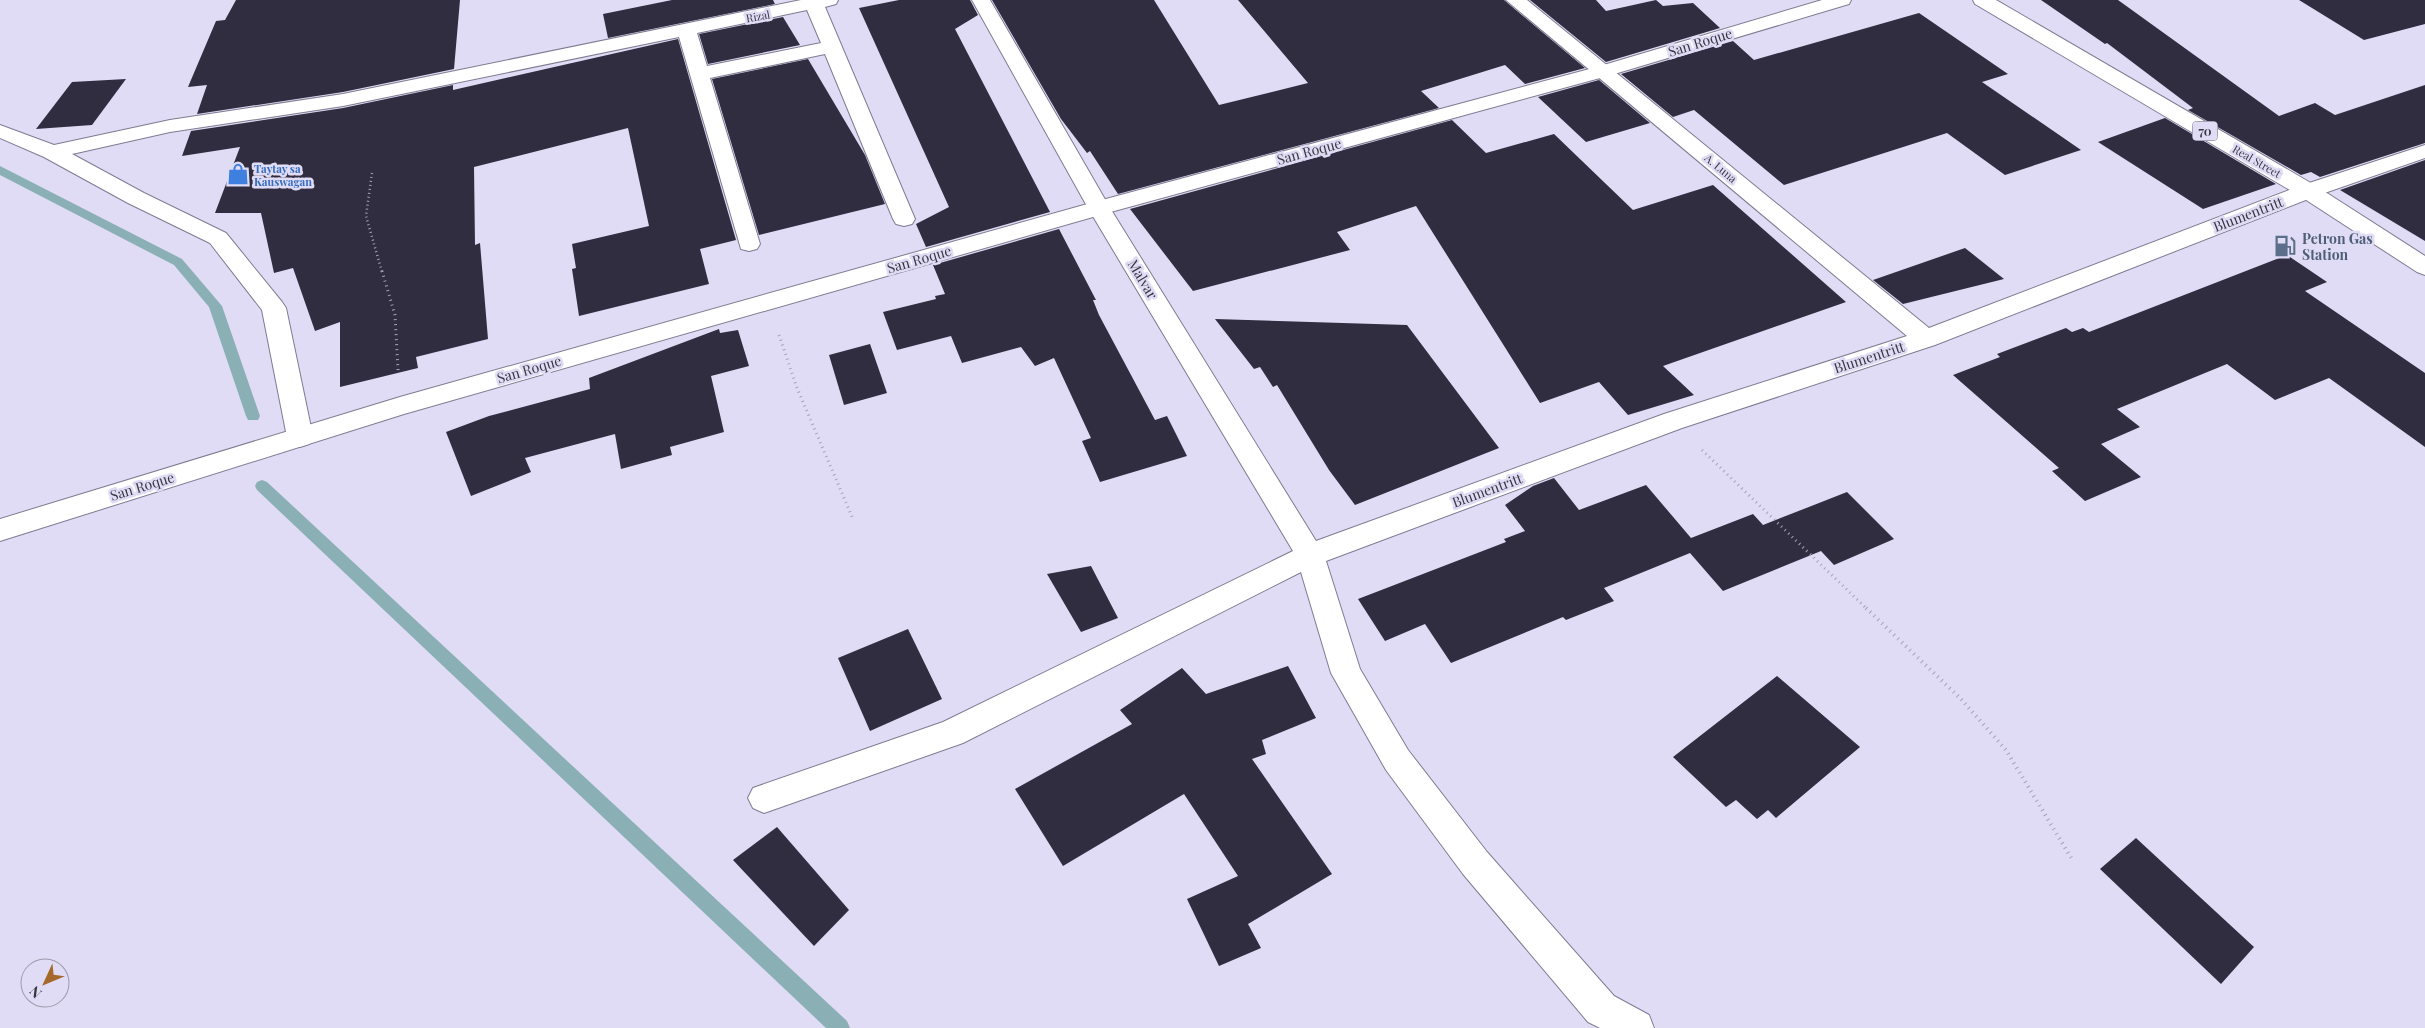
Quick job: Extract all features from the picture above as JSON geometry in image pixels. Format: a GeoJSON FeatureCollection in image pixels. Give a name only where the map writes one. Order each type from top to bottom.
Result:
{"type":"FeatureCollection","features":[{"type":"Feature","properties":{"kind":"main road","name":"Malvar"},"geometry":{"type":"LineString","coordinates":[[980,0],[1099,208],[1310,555],[1346,673],[1396,760],[1475,863],[1601,1009],[1636,1028]]}},
{"type":"Feature","properties":{"kind":"main road","name":"A. Luna"},"geometry":{"type":"LineString","coordinates":[[1515,0],[1604,71],[1926,339]]}},
{"type":"Feature","properties":{"kind":"main road","name":"San Roque"},"geometry":{"type":"LineString","coordinates":[[0,530],[400,406],[1099,208],[1604,71],[1842,0]]}},
{"type":"Feature","properties":{"kind":"main road","name":"Real Street"},"geometry":{"type":"LineString","coordinates":[[1982,0],[2308,191],[2425,267]]}},
{"type":"Feature","properties":{"kind":"main road","name":"Rizal"},"geometry":{"type":"LineString","coordinates":[[52,152],[170,126],[342,100],[821,2]]}},
{"type":"Feature","properties":{"kind":"main road"},"geometry":{"type":"LineString","coordinates":[[821,2],[830,47],[904,219]]}},
{"type":"Feature","properties":{"kind":"main road"},"geometry":{"type":"LineString","coordinates":[[686,29],[750,244]]}},
{"type":"Feature","properties":{"kind":"main road"},"geometry":{"type":"LineString","coordinates":[[699,74],[830,47]]}},
{"type":"Feature","properties":{"kind":"main road"},"geometry":{"type":"LineString","coordinates":[[0,131],[52,152],[136,198],[218,238],[274,308],[300,437]]}},
{"type":"Feature","properties":{"kind":"main road","name":"Blumentritt"},"geometry":{"type":"LineString","coordinates":[[764,798],[952,733],[1310,555],[1673,421],[1926,339],[2308,191],[2425,151]]}},
{"type":"Feature","properties":{"kind":"path"},"geometry":{"type":"LineString","coordinates":[[372,173],[366,216],[396,315],[400,406]]}},
{"type":"Feature","properties":{"kind":"path"},"geometry":{"type":"LineString","coordinates":[[767,301],[797,388],[853,519]]}},
{"type":"Feature","properties":{"kind":"path"},"geometry":{"type":"LineString","coordinates":[[1673,421],[1961,699],[2006,750],[2073,861]]}},
{"type":"Feature","properties":{"kind":"building"},"geometry":{"type":"Polygon","coordinates":[[[236,0],[460,0],[454,69],[343,92],[197,114],[207,85],[188,87],[216,21],[225,20],[236,0]]]}},
{"type":"Feature","properties":{"kind":"building"},"geometry":{"type":"Polygon","coordinates":[[[672,0],[773,0],[775,4],[608,38],[603,14],[672,0]]]}},
{"type":"Feature","properties":{"kind":"building"},"geometry":{"type":"Polygon","coordinates":[[[899,0],[970,0],[978,15],[955,29],[1050,212],[926,247],[916,224],[949,207],[859,8],[899,0]]]}},
{"type":"Feature","properties":{"kind":"building"},"geometry":{"type":"Polygon","coordinates":[[[992,0],[1154,0],[1219,105],[1308,83],[1238,0],[1504,0],[1585,68],[1525,84],[1505,65],[1421,91],[1439,108],[1118,194],[1090,151],[1087,153],[1061,119],[992,0]]]}},
{"type":"Feature","properties":{"kind":"building"},"geometry":{"type":"Polygon","coordinates":[[[1530,0],[1596,0],[1606,11],[1656,0],[1663,6],[1693,3],[1720,28],[1606,62],[1530,0]]]}},
{"type":"Feature","properties":{"kind":"building"},"geometry":{"type":"Polygon","coordinates":[[[2041,0],[2118,0],[2279,116],[2315,103],[2335,115],[2425,85],[2425,143],[2320,177],[2311,172],[2301,175],[2188,110],[2193,108],[2107,43],[2105,44],[2041,0]]]}},
{"type":"Feature","properties":{"kind":"building"},"geometry":{"type":"Polygon","coordinates":[[[2299,0],[2425,0],[2425,24],[2364,40],[2299,0]]]}},
{"type":"Feature","properties":{"kind":"building"},"geometry":{"type":"Polygon","coordinates":[[[1919,13],[2008,74],[1982,82],[2081,150],[2005,175],[1947,133],[1784,185],[1694,110],[1673,117],[1621,74],[1733,41],[1754,60],[1919,13]]]}},
{"type":"Feature","properties":{"kind":"building"},"geometry":{"type":"Polygon","coordinates":[[[783,17],[800,45],[708,64],[699,34],[783,17]]]}},
{"type":"Feature","properties":{"kind":"building"},"geometry":{"type":"Polygon","coordinates":[[[678,39],[736,240],[700,249],[709,284],[579,316],[572,269],[576,268],[572,244],[649,226],[628,128],[474,167],[475,245],[480,243],[488,339],[416,357],[418,368],[340,387],[340,322],[315,331],[293,268],[274,273],[261,213],[215,213],[240,147],[182,156],[191,131],[343,108],[453,85],[453,90],[678,39]]]}},
{"type":"Feature","properties":{"kind":"building"},"geometry":{"type":"Polygon","coordinates":[[[808,59],[865,155],[885,204],[759,235],[712,79],[808,59]]]}},
{"type":"Feature","properties":{"kind":"building"},"geometry":{"type":"Polygon","coordinates":[[[126,79],[92,125],[36,129],[72,82],[126,79]]]}},
{"type":"Feature","properties":{"kind":"building"},"geometry":{"type":"Polygon","coordinates":[[[1599,80],[1650,123],[1586,142],[1538,97],[1599,80]]]}},
{"type":"Feature","properties":{"kind":"building"},"geometry":{"type":"Polygon","coordinates":[[[2165,118],[2276,184],[2203,209],[2098,142],[2165,118]]]}},
{"type":"Feature","properties":{"kind":"building"},"geometry":{"type":"Polygon","coordinates":[[[1452,120],[1486,153],[1554,134],[1633,210],[1713,185],[1846,302],[1663,366],[1694,395],[1628,415],[1599,382],[1540,403],[1416,206],[1337,232],[1350,250],[1193,291],[1130,209],[1452,120]]]}},
{"type":"Feature","properties":{"kind":"building"},"geometry":{"type":"Polygon","coordinates":[[[2425,160],[2425,241],[2340,190],[2425,160]]]}},
{"type":"Feature","properties":{"kind":"building"},"geometry":{"type":"Polygon","coordinates":[[[1059,229],[1096,300],[1093,300],[1099,315],[1155,420],[1167,416],[1187,456],[1100,482],[1082,441],[1091,438],[1054,358],[1035,366],[1021,347],[962,363],[951,336],[897,350],[883,312],[936,299],[935,296],[945,294],[933,265],[1059,229]]]}},
{"type":"Feature","properties":{"kind":"building"},"geometry":{"type":"Polygon","coordinates":[[[1965,248],[2004,279],[1903,304],[1873,280],[1965,248]]]}},
{"type":"Feature","properties":{"kind":"building"},"geometry":{"type":"Polygon","coordinates":[[[2287,255],[2327,282],[2305,291],[2425,373],[2425,447],[2329,378],[2275,400],[2227,364],[2117,409],[2140,427],[2101,444],[2141,477],[2085,501],[2052,471],[2059,468],[1953,375],[2000,357],[1997,354],[2066,328],[2072,332],[2083,328],[2089,332],[2287,255]]]}},
{"type":"Feature","properties":{"kind":"building"},"geometry":{"type":"Polygon","coordinates":[[[1215,319],[1407,325],[1499,448],[1355,505],[1329,470],[1277,385],[1273,387],[1260,367],[1254,369],[1215,319]]]}},
{"type":"Feature","properties":{"kind":"building"},"geometry":{"type":"Polygon","coordinates":[[[719,329],[720,333],[738,330],[749,366],[711,376],[724,432],[670,447],[672,455],[621,469],[615,434],[525,458],[531,472],[471,496],[446,432],[489,416],[590,389],[589,378],[719,329]]]}},
{"type":"Feature","properties":{"kind":"building"},"geometry":{"type":"Polygon","coordinates":[[[870,344],[887,393],[844,405],[829,355],[870,344]]]}},
{"type":"Feature","properties":{"kind":"building"},"geometry":{"type":"Polygon","coordinates":[[[1554,478],[1579,510],[1646,485],[1691,538],[1753,514],[1763,525],[1847,492],[1894,539],[1834,565],[1821,551],[1723,591],[1690,553],[1604,588],[1614,601],[1566,620],[1563,617],[1451,663],[1425,624],[1385,641],[1358,599],[1506,542],[1504,539],[1525,531],[1505,505],[1533,486],[1554,478]]]}},
{"type":"Feature","properties":{"kind":"building"},"geometry":{"type":"Polygon","coordinates":[[[1091,566],[1118,618],[1081,632],[1047,574],[1091,566]]]}},
{"type":"Feature","properties":{"kind":"building"},"geometry":{"type":"Polygon","coordinates":[[[908,629],[942,699],[870,731],[838,658],[908,629]]]}},
{"type":"Feature","properties":{"kind":"building"},"geometry":{"type":"Polygon","coordinates":[[[1288,666],[1316,718],[1262,740],[1266,754],[1252,759],[1332,874],[1248,924],[1261,948],[1219,966],[1187,899],[1238,876],[1184,794],[1063,866],[1015,789],[1132,724],[1120,710],[1182,668],[1206,694],[1288,666]]]}},
{"type":"Feature","properties":{"kind":"building"},"geometry":{"type":"Polygon","coordinates":[[[1777,676],[1860,747],[1776,818],[1768,810],[1757,819],[1736,800],[1726,807],[1673,757],[1777,676]]]}},
{"type":"Feature","properties":{"kind":"building"},"geometry":{"type":"Polygon","coordinates":[[[777,827],[849,910],[814,946],[733,860],[777,827]]]}},
{"type":"Feature","properties":{"kind":"building"},"geometry":{"type":"Polygon","coordinates":[[[2136,838],[2254,947],[2221,984],[2100,869],[2136,838]]]}},
{"type":"Feature","properties":{"kind":"waterway"},"geometry":{"type":"LineString","coordinates":[[0,170],[178,262],[215,306],[253,416]]}},
{"type":"Feature","properties":{"kind":"waterway"},"geometry":{"type":"LineString","coordinates":[[262,486],[840,1028]]}},
{"type":"Feature","properties":{"kind":"place","name":"Taytay sa Kauswagan"},"geometry":{"type":"Point","coordinates":[238,174]}},
{"type":"Feature","properties":{"kind":"place","name":"Petron Gas Station"},"geometry":{"type":"Point","coordinates":[2285,246]}}]}
